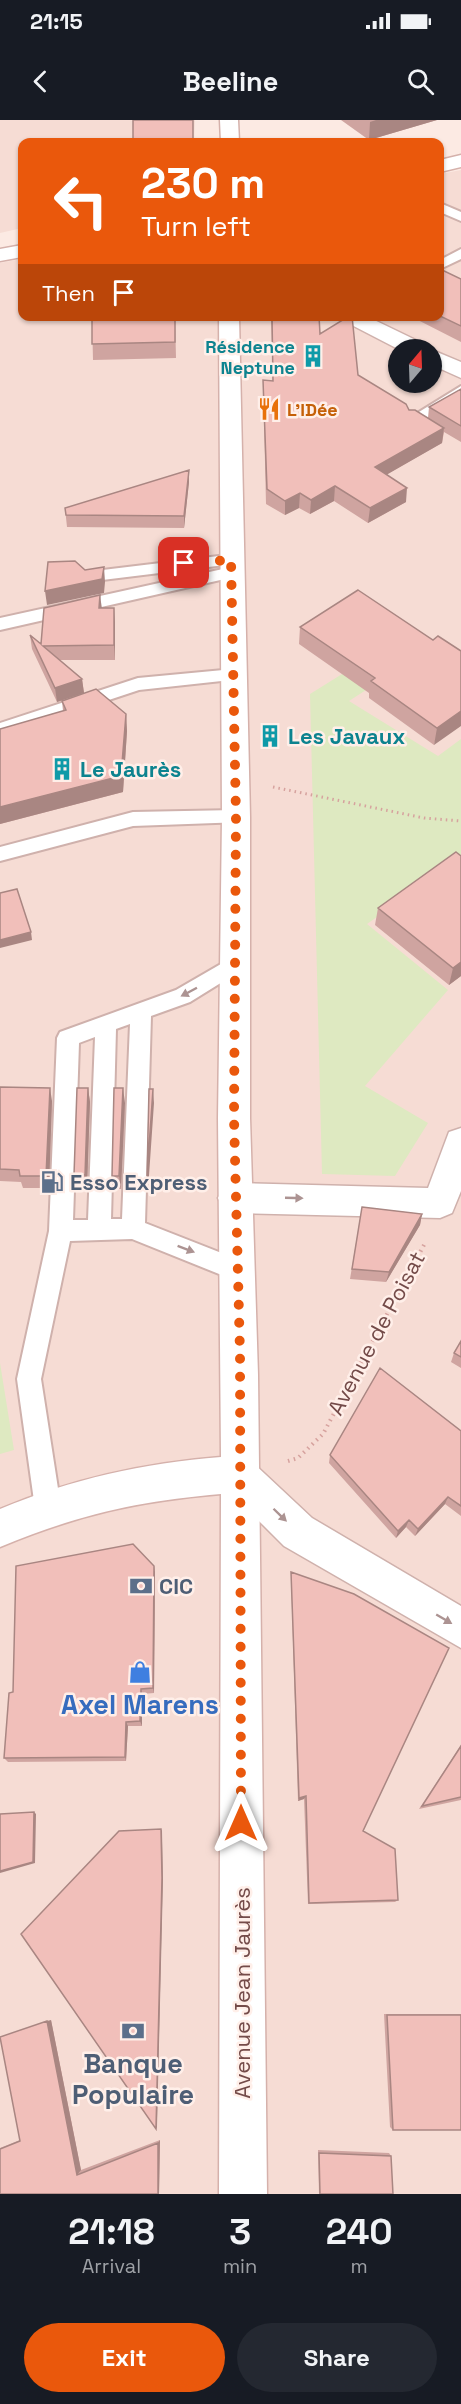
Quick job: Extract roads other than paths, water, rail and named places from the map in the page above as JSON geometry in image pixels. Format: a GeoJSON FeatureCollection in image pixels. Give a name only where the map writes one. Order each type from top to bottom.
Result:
{"type":"FeatureCollection","features":[{"type":"Feature","properties":{"kind":"main road"},"geometry":{"type":"LineString","coordinates":[[229,120],[230,138]]}},
{"type":"Feature","properties":{"kind":"main road"},"geometry":{"type":"LineString","coordinates":[[444,165],[461,161]]}},
{"type":"Feature","properties":{"kind":"main road"},"geometry":{"type":"LineString","coordinates":[[0,255],[18,252]]}},
{"type":"Feature","properties":{"kind":"main road","name":"Avenue Jean Jaurès"},"geometry":{"type":"LineString","coordinates":[[229,321],[236,817],[233,965],[235,1198],[239,1271],[238,1474],[243,2194]]}},
{"type":"Feature","properties":{"kind":"main road"},"geometry":{"type":"LineString","coordinates":[[358,321],[395,339]]}},
{"type":"Feature","properties":{"kind":"main road"},"geometry":{"type":"LineString","coordinates":[[442,361],[461,371]]}},
{"type":"Feature","properties":{"kind":"main road"},"geometry":{"type":"LineString","coordinates":[[235,1198],[440,1203],[461,1142]]}},
{"type":"Feature","properties":{"kind":"main road"},"geometry":{"type":"LineString","coordinates":[[0,1528],[48,1508],[146,1483],[238,1474],[298,1532],[461,1628]]}},
{"type":"Feature","properties":{"kind":"lane"},"geometry":{"type":"LineString","coordinates":[[444,209],[461,217]]}},
{"type":"Feature","properties":{"kind":"lane"},"geometry":{"type":"LineString","coordinates":[[444,264],[461,253]]}},
{"type":"Feature","properties":{"kind":"lane"},"geometry":{"type":"LineString","coordinates":[[414,420],[461,390]]}},
{"type":"Feature","properties":{"kind":"lane"},"geometry":{"type":"LineString","coordinates":[[86,577],[232,566]]}},
{"type":"Feature","properties":{"kind":"lane"},"geometry":{"type":"LineString","coordinates":[[0,624],[232,566]]}},
{"type":"Feature","properties":{"kind":"lane"},"geometry":{"type":"LineString","coordinates":[[0,730],[138,684],[234,675]]}},
{"type":"Feature","properties":{"kind":"lane"},"geometry":{"type":"LineString","coordinates":[[0,854],[133,819],[236,817]]}},
{"type":"Feature","properties":{"kind":"lane"},"geometry":{"type":"LineString","coordinates":[[48,1508],[29,1379],[61,1231],[68,1038],[183,996],[233,965]]}},
{"type":"Feature","properties":{"kind":"lane"},"geometry":{"type":"LineString","coordinates":[[133,1229],[141,1011]]}},
{"type":"Feature","properties":{"kind":"lane"},"geometry":{"type":"LineString","coordinates":[[99,1230],[106,1024]]}},
{"type":"Feature","properties":{"kind":"lane"},"geometry":{"type":"LineString","coordinates":[[61,1231],[133,1229],[239,1271]]}},
{"type":"Feature","properties":{"kind":"place","name":"Résidence Neptune"},"geometry":{"type":"Point","coordinates":[313,356]}},
{"type":"Feature","properties":{"kind":"place","name":"L'IDée"},"geometry":{"type":"Point","coordinates":[269,409]}},
{"type":"Feature","properties":{"kind":"place","name":"Les Javaux"},"geometry":{"type":"Point","coordinates":[270,736]}},
{"type":"Feature","properties":{"kind":"place","name":"Le Jaurès"},"geometry":{"type":"Point","coordinates":[62,769]}},
{"type":"Feature","properties":{"kind":"place","name":"Esso Express"},"geometry":{"type":"Point","coordinates":[52,1182]}},
{"type":"Feature","properties":{"kind":"place","name":"CIC"},"geometry":{"type":"Point","coordinates":[141,1586]}},
{"type":"Feature","properties":{"kind":"place","name":"Axel Marens"},"geometry":{"type":"Point","coordinates":[140,1672]}},
{"type":"Feature","properties":{"kind":"place","name":"Banque Populaire"},"geometry":{"type":"Point","coordinates":[133,2031]}}]}
